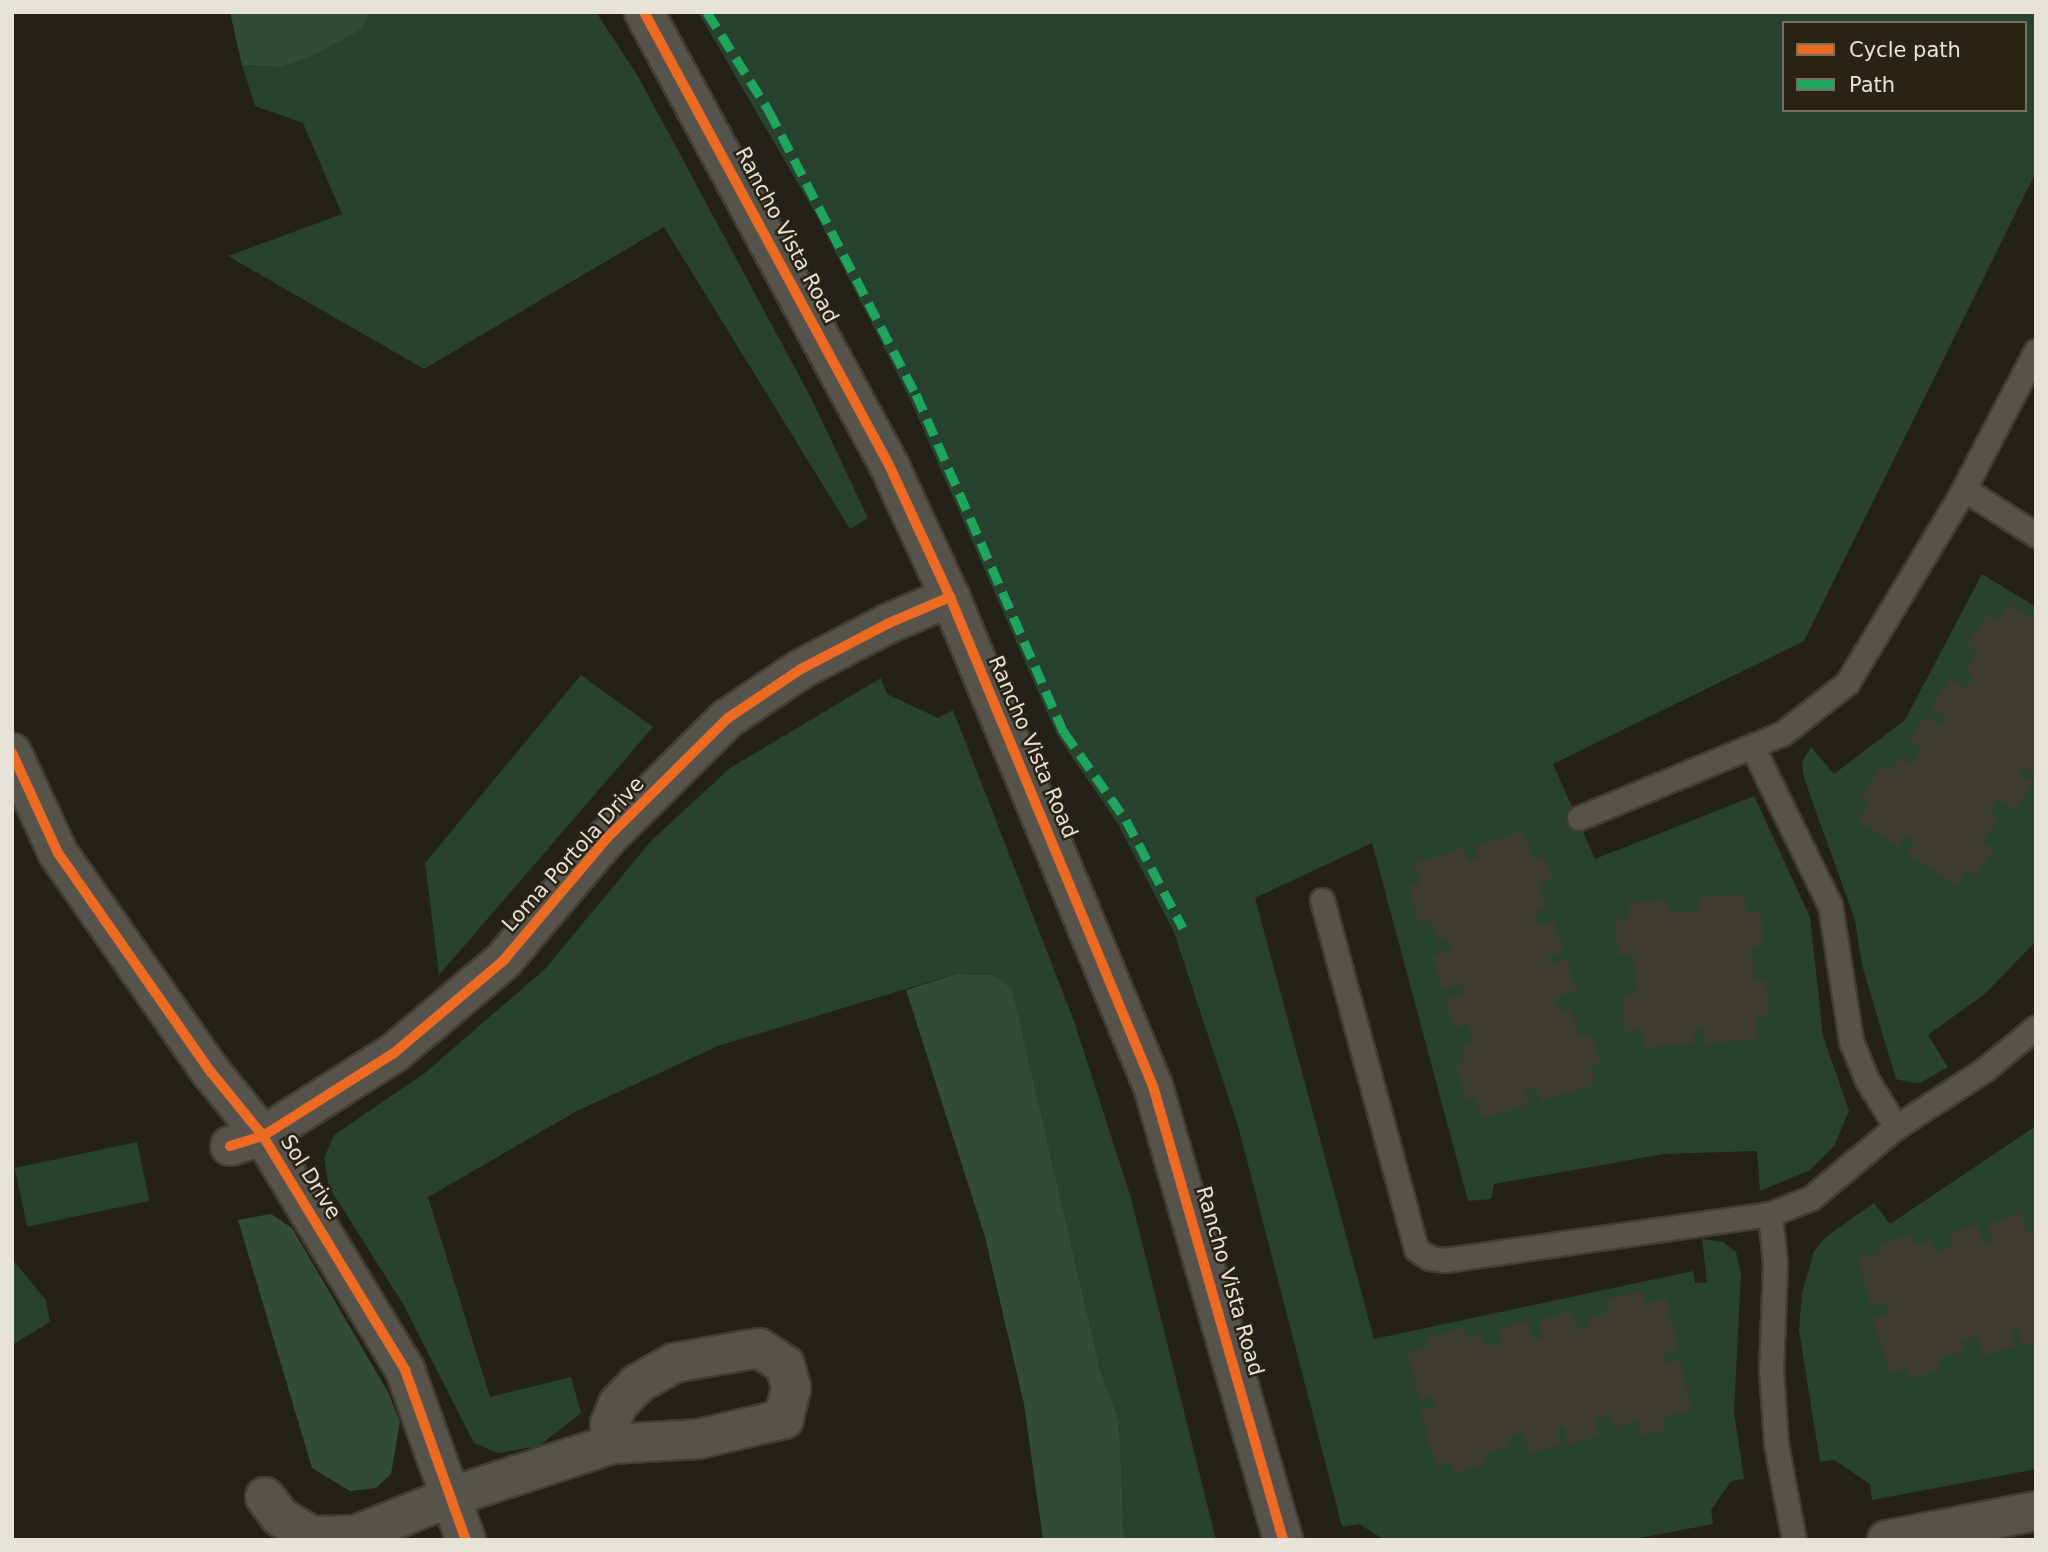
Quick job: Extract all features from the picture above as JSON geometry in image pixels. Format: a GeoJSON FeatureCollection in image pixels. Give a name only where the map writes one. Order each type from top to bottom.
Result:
{"type":"FeatureCollection","features":[{"type":"Feature","properties":{"kind":"street","name":"Rancho Vista Road"},"geometry":{"type":"LineString","coordinates":[[644,12],[889,465],[950,597],[1153,1086],[1283,1540]]}},
{"type":"Feature","properties":{"kind":"street","name":"Loma Portola Drive"},"geometry":{"type":"LineString","coordinates":[[246,1141],[394,1053],[503,961],[607,838],[728,718],[801,669],[887,624],[950,597]]}},
{"type":"Feature","properties":{"kind":"street","name":"Sol Drive"},"geometry":{"type":"LineString","coordinates":[[12,754],[58,853],[211,1072],[246,1141],[405,1370],[453,1496],[466,1540]]}},
{"type":"Feature","properties":{"kind":"street"},"geometry":{"type":"LineString","coordinates":[[265,1497],[280,1517],[312,1536],[356,1535],[453,1496],[612,1444]]}},
{"type":"Feature","properties":{"kind":"street"},"geometry":{"type":"LineString","coordinates":[[1887,1540],[2036,1511]]}},
{"type":"Feature","properties":{"kind":"lane"},"geometry":{"type":"LineString","coordinates":[[1579,818],[1753,748],[1783,733],[1847,683],[1964,489],[2036,351]]}},
{"type":"Feature","properties":{"kind":"lane"},"geometry":{"type":"LineString","coordinates":[[1964,489],[2036,535]]}},
{"type":"Feature","properties":{"kind":"lane"},"geometry":{"type":"LineString","coordinates":[[1753,748],[1830,905],[1851,1041],[1867,1080],[1896,1127]]}},
{"type":"Feature","properties":{"kind":"lane"},"geometry":{"type":"LineString","coordinates":[[1322,900],[1416,1249],[1429,1258],[1445,1260],[1770,1214],[1811,1198],[1896,1127],[1984,1070],[2036,1027]]}},
{"type":"Feature","properties":{"kind":"lane"},"geometry":{"type":"LineString","coordinates":[[1770,1214],[1775,1263],[1771,1370],[1776,1444],[1794,1540]]}},
{"type":"Feature","properties":{"kind":"green space"},"geometry":{"type":"Polygon","coordinates":[[[230,12],[370,12],[362,29],[312,56],[279,67],[242,65],[230,12]]]}},
{"type":"Feature","properties":{"kind":"green space"},"geometry":{"type":"Polygon","coordinates":[[[370,12],[596,12],[639,78],[811,398],[868,518],[850,529],[664,227],[424,369],[228,256],[342,214],[303,123],[255,106],[242,65],[279,67],[362,29],[370,12]]]}},
{"type":"Feature","properties":{"kind":"green space"},"geometry":{"type":"Polygon","coordinates":[[[698,12],[2036,12],[2036,172],[1804,641],[1553,764],[1595,859],[1754,796],[1810,917],[1823,1036],[1849,1111],[1834,1146],[1810,1170],[1760,1191],[1757,1151],[1664,1154],[1494,1184],[1491,1199],[1468,1201],[1372,843],[1255,898],[1374,1339],[1693,1271],[1695,1283],[1707,1282],[1702,1239],[1723,1242],[1736,1252],[1741,1275],[1734,1411],[1744,1479],[1731,1481],[1711,1510],[1713,1524],[1629,1540],[1385,1540],[1359,1524],[1342,1527],[1238,1126],[1174,932],[1118,824],[1057,735],[909,397],[818,218],[698,12]]]}},
{"type":"Feature","properties":{"kind":"green space"},"geometry":{"type":"Polygon","coordinates":[[[1982,574],[2036,607],[2036,941],[1986,993],[1928,1035],[1948,1067],[1920,1083],[1908,1082],[1896,1079],[1862,965],[1855,920],[1804,778],[1802,762],[1811,747],[1834,774],[1905,720],[1982,574]]]}},
{"type":"Feature","properties":{"kind":"green space"},"geometry":{"type":"Polygon","coordinates":[[[581,675],[653,727],[439,975],[425,863],[581,675]]]}},
{"type":"Feature","properties":{"kind":"green space"},"geometry":{"type":"Polygon","coordinates":[[[881,678],[887,694],[938,718],[953,710],[1074,1021],[1131,1198],[1216,1540],[1124,1540],[1119,1421],[1100,1369],[1012,990],[993,975],[955,974],[718,1046],[577,1111],[428,1197],[490,1397],[571,1377],[581,1413],[539,1446],[498,1453],[474,1443],[403,1304],[329,1187],[324,1158],[334,1135],[425,1073],[545,969],[651,841],[730,768],[881,678]]]}},
{"type":"Feature","properties":{"kind":"green space"},"geometry":{"type":"Polygon","coordinates":[[[956,974],[993,975],[1012,989],[1100,1369],[1119,1421],[1124,1540],[1043,1540],[1024,1404],[985,1237],[906,990],[956,974]]]}},
{"type":"Feature","properties":{"kind":"green space"},"geometry":{"type":"Polygon","coordinates":[[[2036,1126],[2036,1469],[1872,1500],[1870,1484],[1834,1460],[1820,1462],[1799,1330],[1802,1293],[1814,1251],[1827,1236],[1874,1203],[1890,1224],[2036,1126]]]}},
{"type":"Feature","properties":{"kind":"green space"},"geometry":{"type":"Polygon","coordinates":[[[137,1142],[149,1201],[27,1227],[15,1168],[137,1142]]]}},
{"type":"Feature","properties":{"kind":"green space"},"geometry":{"type":"Polygon","coordinates":[[[271,1214],[292,1228],[388,1392],[400,1422],[391,1474],[376,1488],[350,1491],[312,1468],[238,1220],[271,1214]]]}},
{"type":"Feature","properties":{"kind":"green space"},"geometry":{"type":"Polygon","coordinates":[[[12,1259],[46,1300],[50,1322],[12,1345],[12,1259]]]}},
{"type":"Feature","properties":{"kind":"building"},"geometry":{"type":"Polygon","coordinates":[[[2009,604],[2036,621],[2036,775],[2023,767],[2019,774],[2033,783],[2015,811],[1998,799],[1989,813],[1998,819],[1983,842],[1993,849],[1976,876],[1967,870],[1957,886],[1907,854],[1915,841],[1907,836],[1899,848],[1858,821],[1870,802],[1862,797],[1882,765],[1891,771],[1900,757],[1911,764],[1921,749],[1909,741],[1925,715],[1942,726],[1947,718],[1931,708],[1950,678],[1966,688],[1974,677],[1965,672],[1977,653],[1967,646],[1987,614],[1998,621],[2009,604]]]}},
{"type":"Feature","properties":{"kind":"building"},"geometry":{"type":"Polygon","coordinates":[[[1523,831],[1533,860],[1544,856],[1552,880],[1538,884],[1546,908],[1534,912],[1539,926],[1555,921],[1564,952],[1548,957],[1550,964],[1566,959],[1577,991],[1556,997],[1561,1012],[1571,1009],[1580,1037],[1591,1033],[1601,1063],[1591,1067],[1596,1084],[1540,1102],[1536,1088],[1525,1091],[1530,1104],[1483,1119],[1476,1098],[1467,1100],[1456,1065],[1466,1061],[1461,1046],[1473,1042],[1468,1024],[1454,1028],[1445,1000],[1464,994],[1461,984],[1443,990],[1433,956],[1451,950],[1447,938],[1438,941],[1431,920],[1419,923],[1408,887],[1420,884],[1414,864],[1463,848],[1468,862],[1479,858],[1474,846],[1523,831]]]}},
{"type":"Feature","properties":{"kind":"building"},"geometry":{"type":"Polygon","coordinates":[[[1745,894],[1747,913],[1761,912],[1764,945],[1752,947],[1754,980],[1766,979],[1768,1016],[1757,1017],[1759,1039],[1704,1044],[1702,1027],[1694,1028],[1695,1044],[1643,1048],[1641,1030],[1625,1032],[1623,995],[1637,993],[1634,955],[1618,956],[1615,919],[1630,918],[1628,903],[1668,899],[1670,913],[1699,911],[1699,898],[1745,894]]]}},
{"type":"Feature","properties":{"kind":"building"},"geometry":{"type":"Polygon","coordinates":[[[2022,1213],[2027,1232],[2036,1229],[2036,1342],[2022,1346],[2018,1329],[2010,1331],[2015,1347],[1983,1356],[1977,1336],[1962,1341],[1965,1351],[1938,1359],[1941,1370],[1910,1379],[1907,1369],[1890,1374],[1873,1318],[1888,1313],[1885,1303],[1872,1307],[1858,1259],[1880,1253],[1877,1244],[1913,1234],[1916,1244],[1932,1240],[1936,1252],[1953,1247],[1949,1233],[1978,1225],[1984,1244],[1993,1241],[1988,1223],[2022,1213]]]}},
{"type":"Feature","properties":{"kind":"building"},"geometry":{"type":"Polygon","coordinates":[[[1643,1291],[1646,1303],[1666,1298],[1678,1349],[1664,1352],[1667,1364],[1680,1360],[1692,1410],[1662,1417],[1665,1430],[1641,1435],[1638,1421],[1613,1427],[1611,1416],[1595,1420],[1600,1436],[1568,1444],[1564,1427],[1557,1429],[1561,1445],[1529,1454],[1524,1433],[1508,1437],[1511,1447],[1484,1454],[1486,1465],[1455,1473],[1452,1463],[1435,1467],[1421,1410],[1435,1406],[1432,1396],[1419,1400],[1408,1352],[1429,1346],[1427,1337],[1464,1327],[1466,1338],[1482,1334],[1485,1347],[1503,1342],[1499,1329],[1528,1321],[1533,1340],[1543,1338],[1539,1320],[1573,1311],[1578,1330],[1590,1327],[1588,1317],[1610,1312],[1606,1299],[1643,1291]]]}},
{"type":"Feature","properties":{"kind":"marked path"},"geometry":{"type":"LineString","coordinates":[[707,12],[769,111],[916,394],[1064,732],[1126,820],[1183,928]]}},
{"type":"Feature","properties":{"kind":"cycle path"},"geometry":{"type":"LineString","coordinates":[[644,12],[889,465],[950,597],[1153,1086],[1283,1540]]}},
{"type":"Feature","properties":{"kind":"cycle path"},"geometry":{"type":"LineString","coordinates":[[230,1146],[263,1136],[394,1053],[503,961],[607,838],[728,718],[801,669],[887,624],[950,597]]}},
{"type":"Feature","properties":{"kind":"cycle path"},"geometry":{"type":"LineString","coordinates":[[12,753],[58,853],[211,1072],[263,1136],[405,1370],[466,1540]]}}]}
